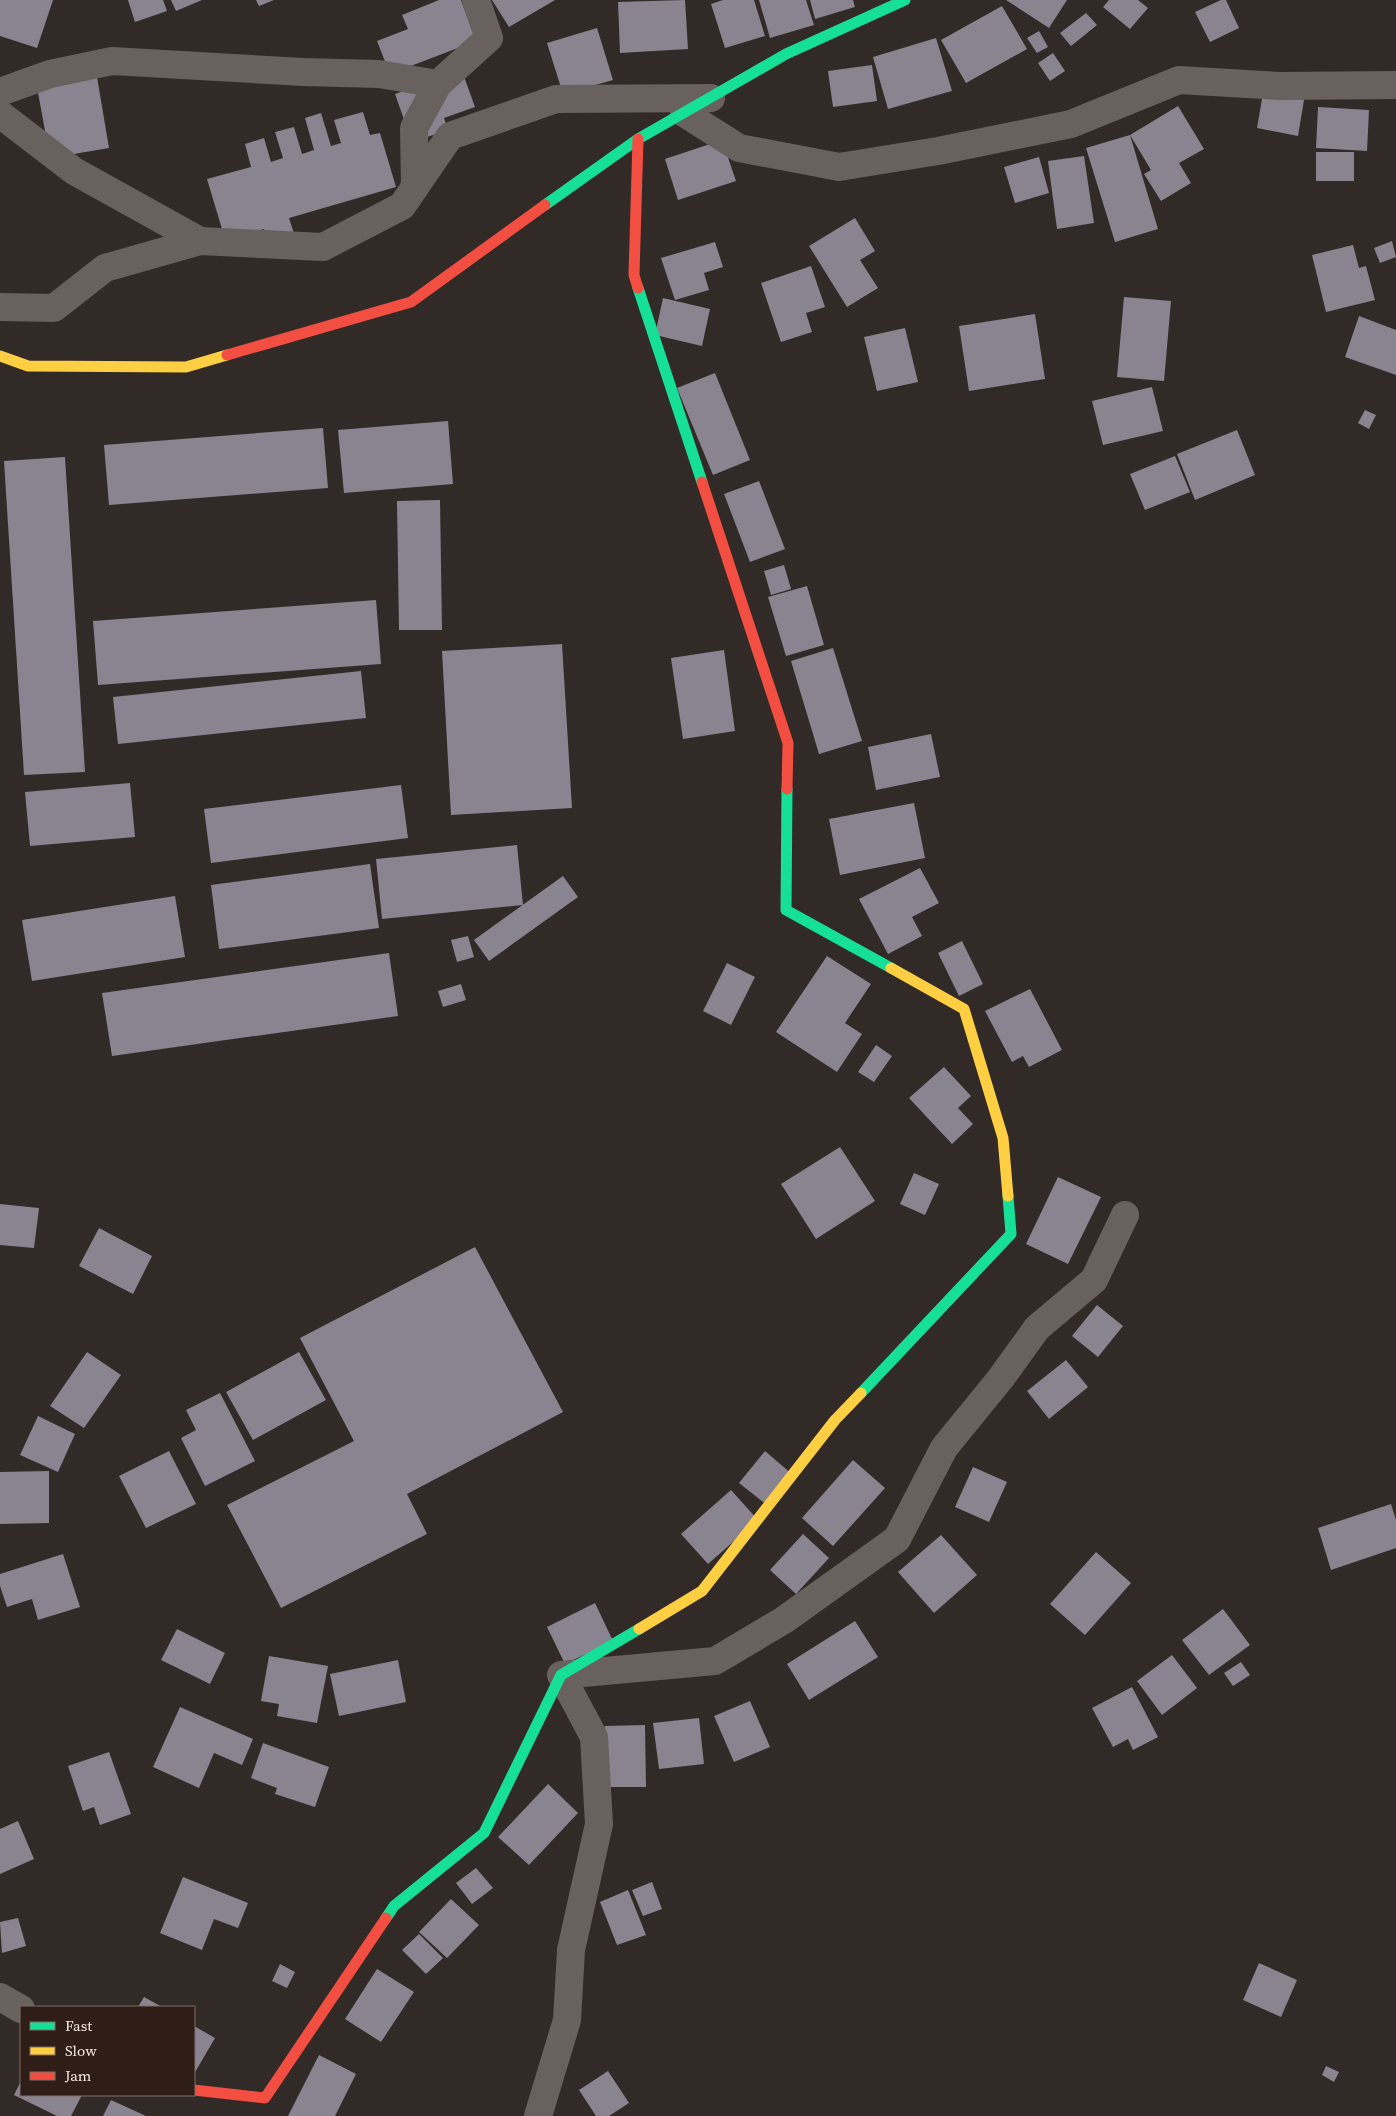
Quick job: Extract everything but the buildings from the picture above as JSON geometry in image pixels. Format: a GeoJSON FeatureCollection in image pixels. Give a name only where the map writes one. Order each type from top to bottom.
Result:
{"type":"FeatureCollection","features":[{"type":"Feature","properties":{"kind":"street"},"geometry":{"type":"LineString","coordinates":[[415,187],[414,128],[438,84],[489,38],[476,0]]}},
{"type":"Feature","properties":{"kind":"street"},"geometry":{"type":"LineString","coordinates":[[0,356],[28,366],[186,367],[411,302],[638,139],[786,54],[905,0]]}},
{"type":"Feature","properties":{"kind":"street"},"geometry":{"type":"LineString","coordinates":[[0,92],[50,74],[112,61],[303,72],[379,74],[438,84]]}},
{"type":"Feature","properties":{"kind":"street"},"geometry":{"type":"LineString","coordinates":[[684,113],[739,148],[839,167],[938,151],[1071,124],[1179,80],[1280,86],[1396,85]]}},
{"type":"Feature","properties":{"kind":"street"},"geometry":{"type":"LineString","coordinates":[[0,307],[54,308],[105,268],[200,240],[323,247],[402,206],[450,136],[556,99],[711,98]]}},
{"type":"Feature","properties":{"kind":"street"},"geometry":{"type":"LineString","coordinates":[[0,114],[74,170],[200,240]]}},
{"type":"Feature","properties":{"kind":"street"},"geometry":{"type":"LineString","coordinates":[[195,2090],[265,2098],[394,1906],[484,1833],[561,1676],[702,1591],[835,1420],[1011,1234],[1003,1138],[964,1009],[786,910],[788,743],[634,275],[638,139]]}},
{"type":"Feature","properties":{"kind":"street"},"geometry":{"type":"LineString","coordinates":[[561,1676],[715,1661],[784,1620],[898,1538],[944,1448],[1002,1378],[1038,1328],[1094,1280],[1125,1215]]}},
{"type":"Feature","properties":{"kind":"street"},"geometry":{"type":"LineString","coordinates":[[538,2116],[567,2020],[571,1950],[599,1824],[594,1737],[561,1676]]}},
{"type":"Feature","properties":{"kind":"street"},"geometry":{"type":"LineString","coordinates":[[0,1997],[20,2007]]}},
{"type":"Feature","properties":{"kind":"traffic: fast"},"geometry":{"type":"LineString","coordinates":[[545,205],[638,139],[786,54],[905,0]]}},
{"type":"Feature","properties":{"kind":"traffic: fast"},"geometry":{"type":"LineString","coordinates":[[638,288],[702,482]]}},
{"type":"Feature","properties":{"kind":"traffic: fast"},"geometry":{"type":"LineString","coordinates":[[787,789],[786,910],[891,968]]}},
{"type":"Feature","properties":{"kind":"traffic: fast"},"geometry":{"type":"LineString","coordinates":[[861,1393],[1011,1234],[1008,1196]]}},
{"type":"Feature","properties":{"kind":"traffic: fast"},"geometry":{"type":"LineString","coordinates":[[386,1918],[394,1906],[484,1833],[561,1675],[639,1629]]}},
{"type":"Feature","properties":{"kind":"traffic: slow"},"geometry":{"type":"LineString","coordinates":[[0,356],[28,366],[186,367],[227,355]]}},
{"type":"Feature","properties":{"kind":"traffic: slow"},"geometry":{"type":"LineString","coordinates":[[891,968],[964,1009],[1003,1138],[1008,1196]]}},
{"type":"Feature","properties":{"kind":"traffic: slow"},"geometry":{"type":"LineString","coordinates":[[639,1629],[702,1591],[835,1420],[861,1393]]}},
{"type":"Feature","properties":{"kind":"traffic: jam"},"geometry":{"type":"LineString","coordinates":[[638,139],[634,275],[638,288]]}},
{"type":"Feature","properties":{"kind":"traffic: jam"},"geometry":{"type":"LineString","coordinates":[[227,355],[411,302],[545,205]]}},
{"type":"Feature","properties":{"kind":"traffic: jam"},"geometry":{"type":"LineString","coordinates":[[702,482],[788,743],[787,789]]}},
{"type":"Feature","properties":{"kind":"traffic: jam"},"geometry":{"type":"LineString","coordinates":[[195,2090],[265,2098],[386,1918]]}}]}
